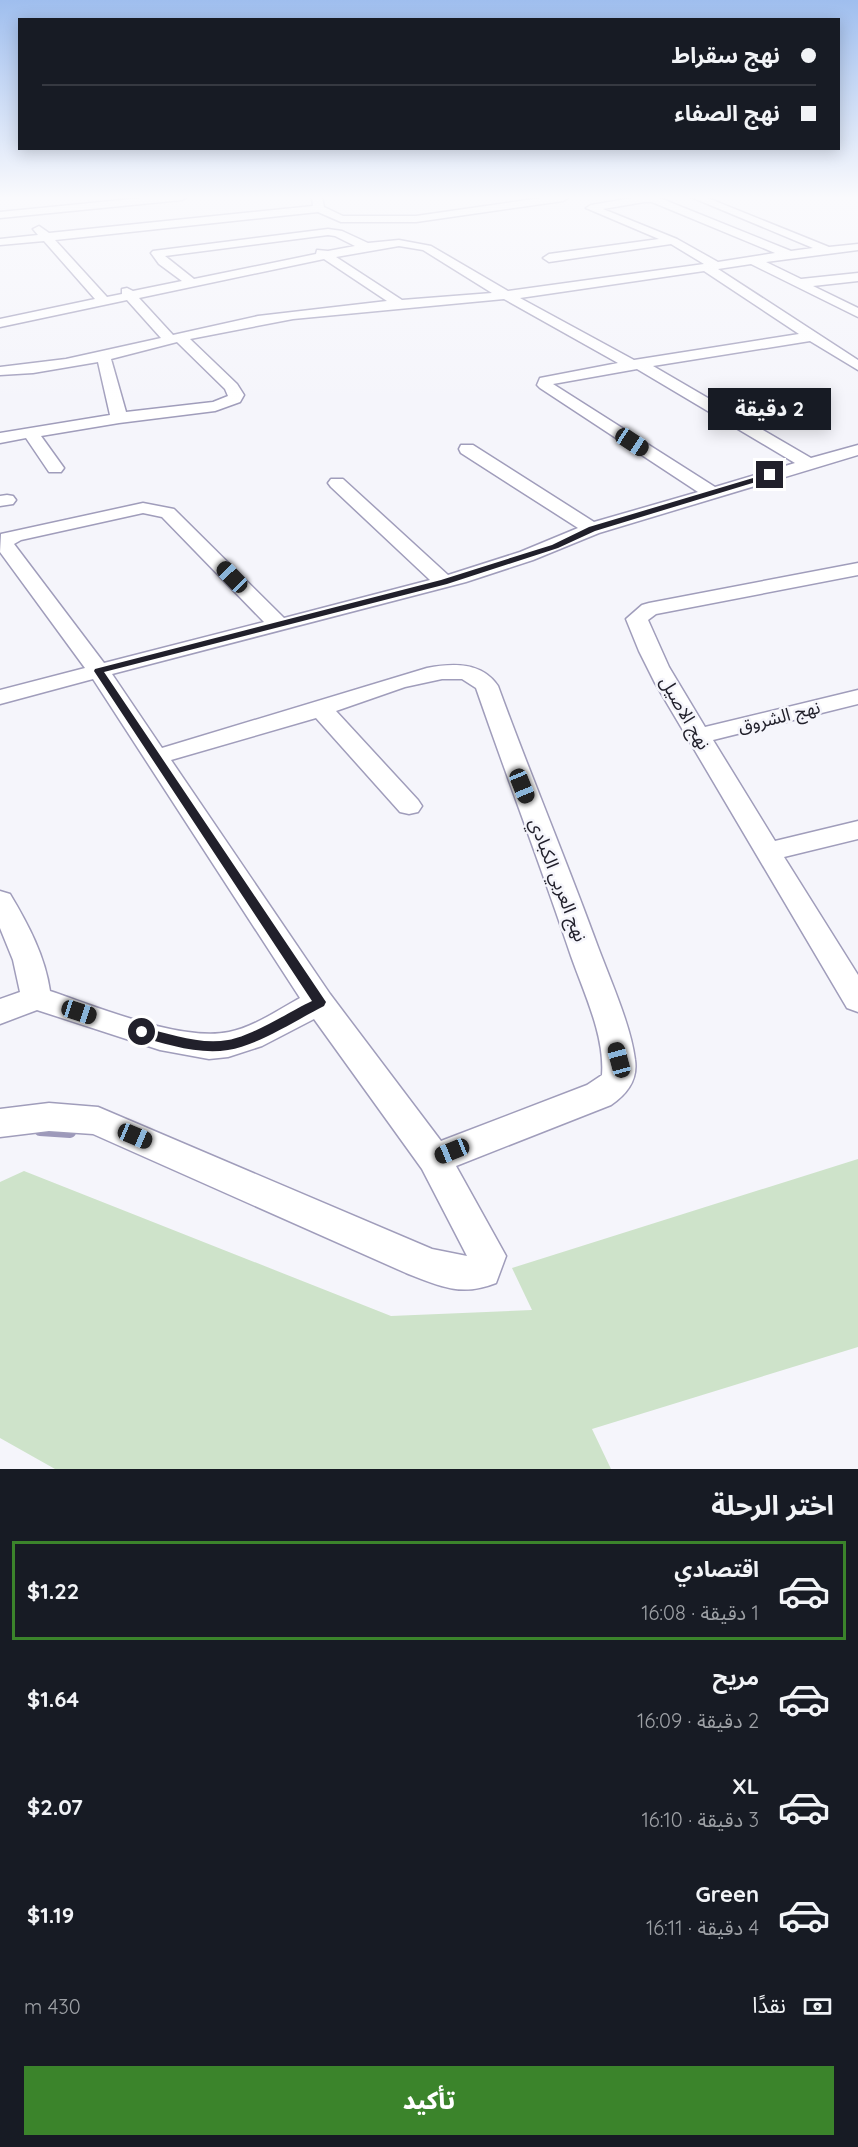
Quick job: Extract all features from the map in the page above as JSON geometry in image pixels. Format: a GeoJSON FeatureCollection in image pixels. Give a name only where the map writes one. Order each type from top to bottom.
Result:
{"type":"FeatureCollection","features":[{"type":"Feature","properties":{"kind":"street"},"geometry":{"type":"LineString","coordinates":[[72,266],[102,299]]}},
{"type":"Feature","properties":{"kind":"street"},"geometry":{"type":"LineString","coordinates":[[169,266],[190,282]]}},
{"type":"Feature","properties":{"kind":"street"},"geometry":{"type":"LineString","coordinates":[[0,317],[268,266]]}},
{"type":"Feature","properties":{"kind":"street"},"geometry":{"type":"LineString","coordinates":[[341,266],[400,304]]}},
{"type":"Feature","properties":{"kind":"street"},"geometry":{"type":"LineString","coordinates":[[455,266],[635,364],[807,463]]}},
{"type":"Feature","properties":{"kind":"street"},"geometry":{"type":"LineString","coordinates":[[0,371],[50,368],[104,358],[174,337],[298,314],[507,295],[719,266]]}},
{"type":"Feature","properties":{"kind":"street"},"geometry":{"type":"LineString","coordinates":[[765,266],[858,313]]}},
{"type":"Feature","properties":{"kind":"street"},"geometry":{"type":"LineString","coordinates":[[712,267],[858,366]]}},
{"type":"Feature","properties":{"kind":"street"},"geometry":{"type":"LineString","coordinates":[[802,283],[858,277]]}},
{"type":"Feature","properties":{"kind":"street"},"geometry":{"type":"LineString","coordinates":[[0,438],[119,418],[214,406],[235,399],[236,395],[232,387],[129,294]]}},
{"type":"Feature","properties":{"kind":"street"},"geometry":{"type":"LineString","coordinates":[[0,323],[102,299]]}},
{"type":"Feature","properties":{"kind":"street"},"geometry":{"type":"LineString","coordinates":[[840,303],[858,301]]}},
{"type":"Feature","properties":{"kind":"street"},"geometry":{"type":"LineString","coordinates":[[714,494],[556,394],[544,383],[547,380],[564,376],[812,336]]}},
{"type":"Feature","properties":{"kind":"street"},"geometry":{"type":"LineString","coordinates":[[837,352],[858,349]]}},
{"type":"Feature","properties":{"kind":"street"},"geometry":{"type":"LineString","coordinates":[[104,358],[119,418]]}},
{"type":"Feature","properties":{"kind":"street"},"geometry":{"type":"LineString","coordinates":[[31,433],[55,468]]}},
{"type":"Feature","properties":{"kind":"street"},"geometry":{"type":"LineString","coordinates":[[467,449],[592,529]]}},
{"type":"Feature","properties":{"kind":"street"},"geometry":{"type":"LineString","coordinates":[[0,697],[444,582],[555,546],[592,529],[714,494],[807,463],[858,450]]}},
{"type":"Feature","properties":{"kind":"street"},"geometry":{"type":"LineString","coordinates":[[337,483],[444,582]]}},
{"type":"Feature","properties":{"kind":"street"},"geometry":{"type":"LineString","coordinates":[[0,1123],[44,1116],[70,1116],[98,1121],[400,1253],[441,1268],[475,1274],[483,1271],[487,1256],[434,1159],[319,1002],[99,671],[5,546],[4,541],[8,538],[143,508],[161,510],[185,528],[279,625]]}},
{"type":"Feature","properties":{"kind":"street","name":"نهج الاصيل"},"geometry":{"type":"LineString","coordinates":[[858,569],[649,609],[637,619],[641,633],[699,736],[858,1000]]}},
{"type":"Feature","properties":{"kind":"street","name":"نهج العربي الكبادي"},"geometry":{"type":"LineString","coordinates":[[156,757],[321,709],[421,676],[444,672],[468,672],[480,677],[493,699],[522,786],[606,1012],[619,1060],[618,1078],[612,1087],[599,1095],[434,1159]]}},
{"type":"Feature","properties":{"kind":"street","name":"نهج الشروق"},"geometry":{"type":"LineString","coordinates":[[699,736],[858,697]]}},
{"type":"Feature","properties":{"kind":"street"},"geometry":{"type":"LineString","coordinates":[[321,709],[409,806]]}},
{"type":"Feature","properties":{"kind":"street"},"geometry":{"type":"LineString","coordinates":[[767,852],[858,830]]}},
{"type":"Feature","properties":{"kind":"street"},"geometry":{"type":"LineString","coordinates":[[0,901],[27,955],[34,978],[36,998]]}},
{"type":"Feature","properties":{"kind":"street"},"geometry":{"type":"LineString","coordinates":[[0,1012],[36,998],[142,1032],[185,1043],[216,1047],[244,1040],[319,1002]]}},
{"type":"Feature","properties":{"kind":"green space"},"geometry":{"type":"Polygon","coordinates":[[[858,1159],[858,1347],[592,1429],[611,1469],[55,1469],[0,1438],[0,1182],[24,1171],[391,1316],[532,1310],[512,1268],[858,1159]]]}},
{"type":"Feature","properties":{"kind":"waterway"},"geometry":{"type":"LineString","coordinates":[[40,1130],[70,1132]]}},
{"type":"Feature","properties":{"kind":"route"},"geometry":{"type":"LineString","coordinates":[[142,1032],[199,1046],[228,1045],[244,1040],[319,1002],[99,671],[444,582],[505,564],[555,546],[592,529],[714,494],[770,475]]}}]}
